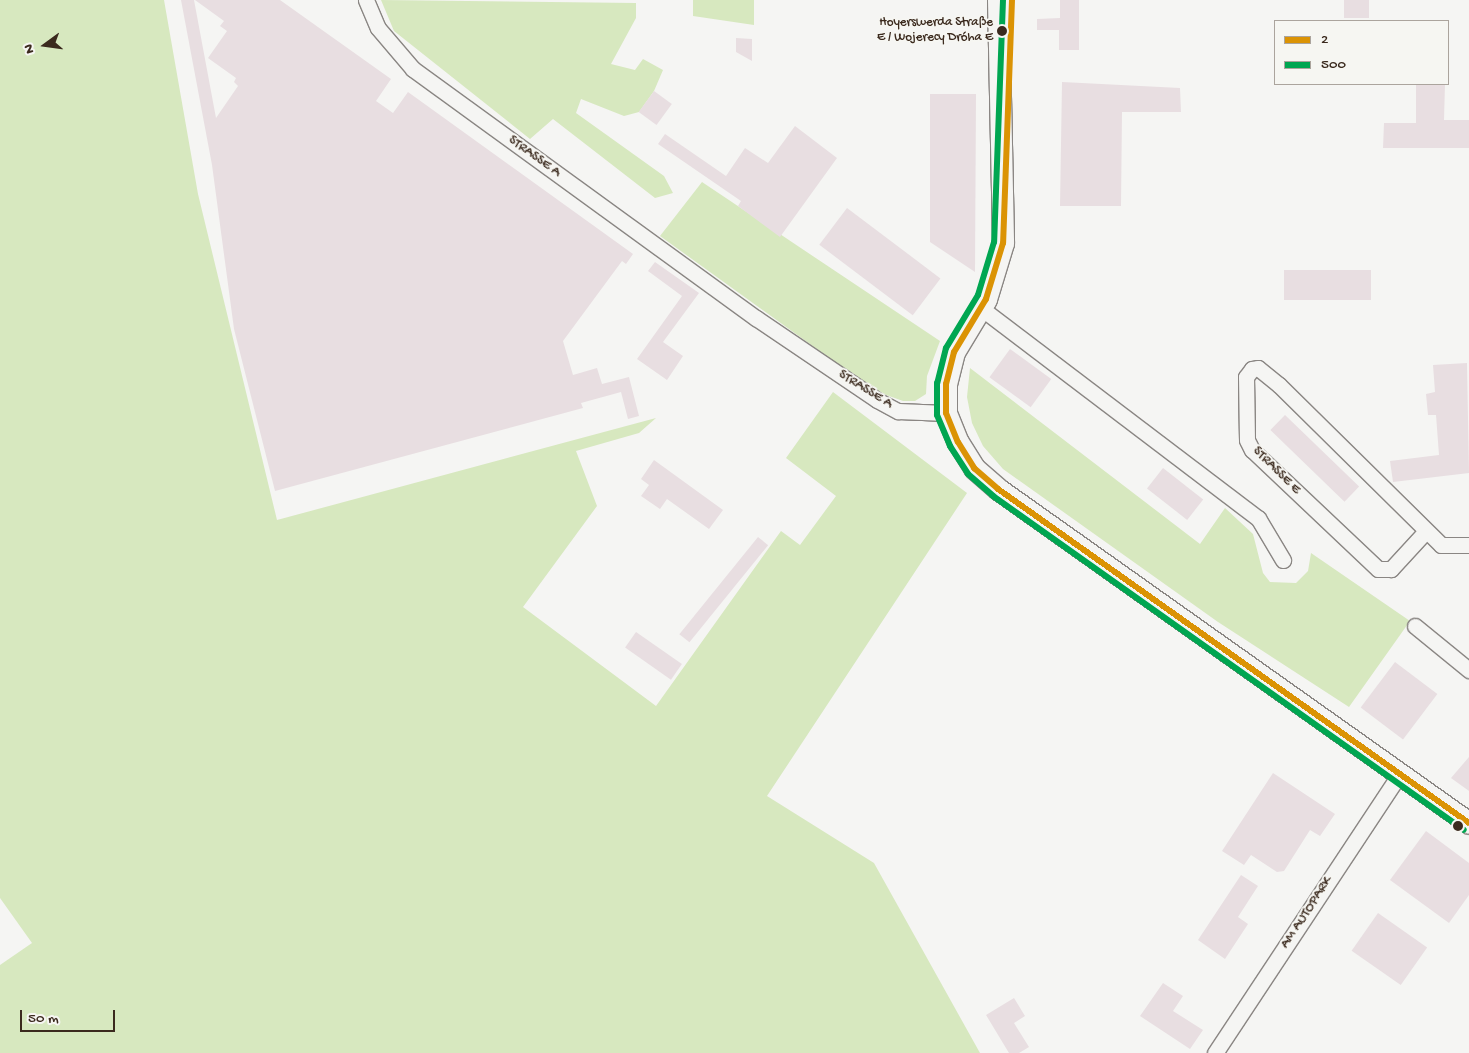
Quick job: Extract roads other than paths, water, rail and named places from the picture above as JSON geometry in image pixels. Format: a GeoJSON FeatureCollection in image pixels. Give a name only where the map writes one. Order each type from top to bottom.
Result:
{"type":"FeatureCollection","features":[{"type":"Feature","properties":{"kind":"street","name":"STRASSE A"},"geometry":{"type":"LineString","coordinates":[[366,0],[378,28],[413,70],[756,318],[876,400],[898,411],[946,413]]}},
{"type":"Feature","properties":{"kind":"street"},"geometry":{"type":"LineString","coordinates":[[998,0],[998,116],[1004,169]]}},
{"type":"Feature","properties":{"kind":"street"},"geometry":{"type":"LineString","coordinates":[[1012,0],[1011,115],[1004,169],[1003,243],[981,308],[954,352],[946,384],[946,413],[974,468],[998,489],[1469,822]]}},
{"type":"Feature","properties":{"kind":"street"},"geometry":{"type":"LineString","coordinates":[[981,308],[1258,518],[1283,560]]}},
{"type":"Feature","properties":{"kind":"street","name":"STRASSE E"},"geometry":{"type":"LineString","coordinates":[[1426,531],[1390,568],[1378,569],[1252,450],[1247,440],[1246,377],[1252,368],[1258,368],[1279,385],[1441,545],[1469,545]]}},
{"type":"Feature","properties":{"kind":"street"},"geometry":{"type":"LineString","coordinates":[[1415,626],[1469,670]]}},
{"type":"Feature","properties":{"kind":"street","name":"AM AUTOPARK"},"geometry":{"type":"LineString","coordinates":[[1215,1053],[1400,774]]}},
{"type":"Feature","properties":{"kind":"place","name":"Hoyerswerda Straße E / Wojerecy Dróha E"},"geometry":{"type":"Point","coordinates":[1002,31]}}]}
